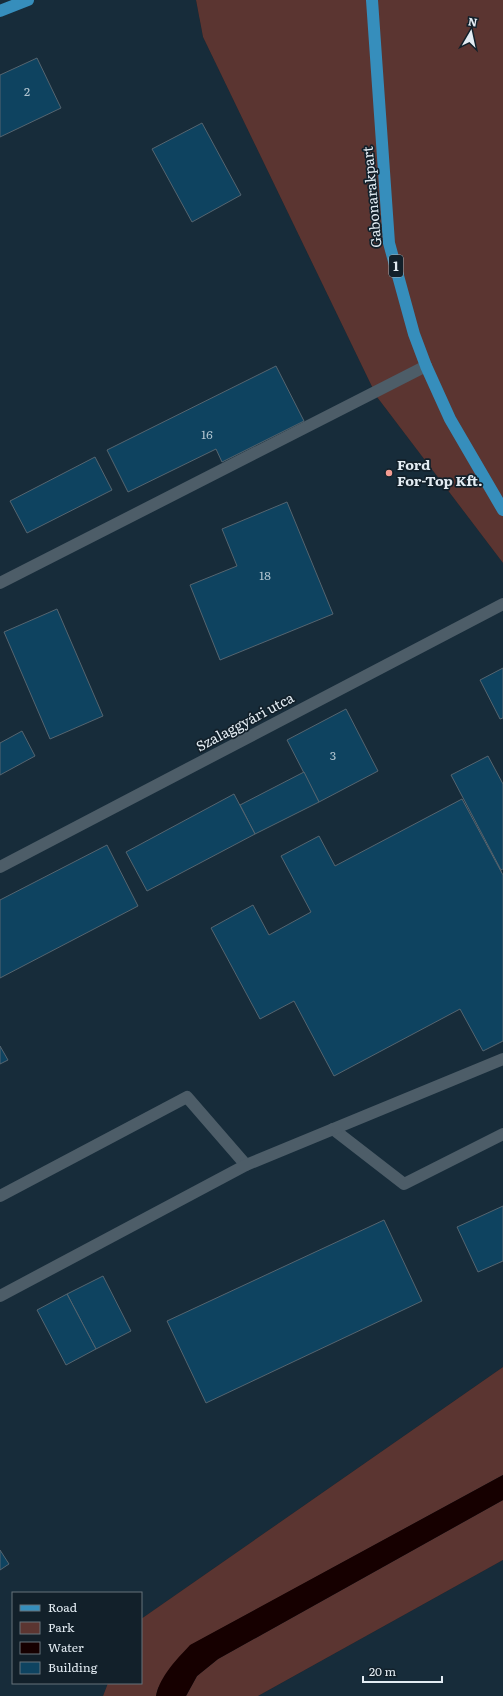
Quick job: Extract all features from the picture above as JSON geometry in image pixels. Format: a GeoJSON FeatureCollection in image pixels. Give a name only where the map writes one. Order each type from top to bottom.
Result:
{"type":"FeatureCollection","features":[{"type":"Feature","properties":{"kind":"main road"},"geometry":{"type":"LineString","coordinates":[[0,11],[28,0]]}},
{"type":"Feature","properties":{"kind":"main road","name":"Gabonarakpart"},"geometry":{"type":"LineString","coordinates":[[372,0],[389,243],[414,334],[426,366],[450,419],[503,510]]}},
{"type":"Feature","properties":{"kind":"lane"},"geometry":{"type":"LineString","coordinates":[[0,583],[426,366]]}},
{"type":"Feature","properties":{"kind":"lane","name":"Szalaggyári utca"},"geometry":{"type":"LineString","coordinates":[[0,866],[503,604]]}},
{"type":"Feature","properties":{"kind":"lane"},"geometry":{"type":"LineString","coordinates":[[0,1296],[246,1165],[503,1059]]}},
{"type":"Feature","properties":{"kind":"lane"},"geometry":{"type":"LineString","coordinates":[[0,1196],[187,1097],[246,1165]]}},
{"type":"Feature","properties":{"kind":"lane"},"geometry":{"type":"LineString","coordinates":[[333,1129],[404,1184],[503,1134]]}},
{"type":"Feature","properties":{"kind":"shaded area"},"geometry":{"type":"Polygon","coordinates":[[[0,0],[196,0],[203,37],[377,397],[503,563],[503,1367],[142,1618],[142,1592],[12,1592],[12,1684],[108,1684],[103,1696],[0,1696],[0,0]]]}},
{"type":"Feature","properties":{"kind":"shaded area"},"geometry":{"type":"Polygon","coordinates":[[[503,1560],[503,1696],[258,1696],[503,1560]]]}},
{"type":"Feature","properties":{"kind":"green space"},"geometry":{"type":"Polygon","coordinates":[[[196,0],[503,0],[503,563],[377,397],[203,37],[196,0]]]}},
{"type":"Feature","properties":{"kind":"green space"},"geometry":{"type":"Polygon","coordinates":[[[503,1367],[503,1475],[191,1645],[158,1688],[156,1696],[103,1696],[108,1684],[142,1684],[142,1618],[503,1367]]]}},
{"type":"Feature","properties":{"kind":"green space"},"geometry":{"type":"Polygon","coordinates":[[[503,1500],[503,1560],[258,1696],[186,1696],[197,1676],[218,1659],[503,1500]]]}},
{"type":"Feature","properties":{"kind":"water"},"geometry":{"type":"Polygon","coordinates":[[[503,1475],[503,1500],[218,1659],[197,1676],[186,1696],[156,1696],[165,1675],[190,1645],[503,1475]]]}},
{"type":"Feature","properties":{"kind":"building"},"geometry":{"type":"Polygon","coordinates":[[[37,58],[61,108],[0,137],[0,75],[37,58]]]}},
{"type":"Feature","properties":{"kind":"building"},"geometry":{"type":"Polygon","coordinates":[[[202,123],[241,195],[192,222],[152,149],[202,123]]]}},
{"type":"Feature","properties":{"kind":"building"},"geometry":{"type":"Polygon","coordinates":[[[276,366],[304,421],[222,462],[216,449],[128,492],[107,450],[276,366]]]}},
{"type":"Feature","properties":{"kind":"building"},"geometry":{"type":"Polygon","coordinates":[[[95,457],[112,490],[27,533],[10,501],[95,457]]]}},
{"type":"Feature","properties":{"kind":"building"},"geometry":{"type":"Polygon","coordinates":[[[287,502],[333,614],[220,660],[190,585],[237,566],[222,529],[287,502]]]}},
{"type":"Feature","properties":{"kind":"building"},"geometry":{"type":"Polygon","coordinates":[[[57,609],[103,716],[50,739],[4,632],[57,609]]]}},
{"type":"Feature","properties":{"kind":"building"},"geometry":{"type":"Polygon","coordinates":[[[503,668],[503,718],[500,719],[480,680],[503,668]]]}},
{"type":"Feature","properties":{"kind":"building"},"geometry":{"type":"Polygon","coordinates":[[[346,709],[378,771],[319,802],[287,740],[346,709]]]}},
{"type":"Feature","properties":{"kind":"building"},"geometry":{"type":"Polygon","coordinates":[[[22,731],[35,756],[0,775],[0,743],[22,731]]]}},
{"type":"Feature","properties":{"kind":"building"},"geometry":{"type":"Polygon","coordinates":[[[488,756],[503,784],[503,869],[501,870],[451,775],[488,756]]]}},
{"type":"Feature","properties":{"kind":"building"},"geometry":{"type":"Polygon","coordinates":[[[304,772],[319,802],[255,834],[240,805],[304,772]]]}},
{"type":"Feature","properties":{"kind":"building"},"geometry":{"type":"Polygon","coordinates":[[[234,794],[255,834],[147,891],[126,852],[234,794]]]}},
{"type":"Feature","properties":{"kind":"building"},"geometry":{"type":"Polygon","coordinates":[[[462,799],[503,875],[503,1041],[483,1051],[460,1009],[334,1076],[294,1001],[260,1019],[211,928],[253,905],[269,935],[311,912],[281,856],[319,836],[335,866],[462,799]]]}},
{"type":"Feature","properties":{"kind":"building"},"geometry":{"type":"Polygon","coordinates":[[[107,845],[138,906],[0,978],[0,900],[107,845]]]}},
{"type":"Feature","properties":{"kind":"building"},"geometry":{"type":"Polygon","coordinates":[[[0,1046],[8,1060],[0,1064],[0,1046]]]}},
{"type":"Feature","properties":{"kind":"building"},"geometry":{"type":"Polygon","coordinates":[[[503,1206],[503,1261],[478,1272],[457,1227],[503,1206]]]}},
{"type":"Feature","properties":{"kind":"building"},"geometry":{"type":"Polygon","coordinates":[[[384,1220],[422,1301],[206,1403],[167,1321],[384,1220]]]}},
{"type":"Feature","properties":{"kind":"building"},"geometry":{"type":"Polygon","coordinates":[[[103,1276],[131,1331],[96,1349],[67,1294],[103,1276]]]}},
{"type":"Feature","properties":{"kind":"building"},"geometry":{"type":"Polygon","coordinates":[[[67,1294],[96,1349],[66,1365],[37,1310],[67,1294]]]}},
{"type":"Feature","properties":{"kind":"building"},"geometry":{"type":"Polygon","coordinates":[[[0,1550],[9,1564],[0,1570],[0,1550]]]}},
{"type":"Feature","properties":{"kind":"place","name":"Ford For-Top Kft."},"geometry":{"type":"Point","coordinates":[389,473]}}]}
